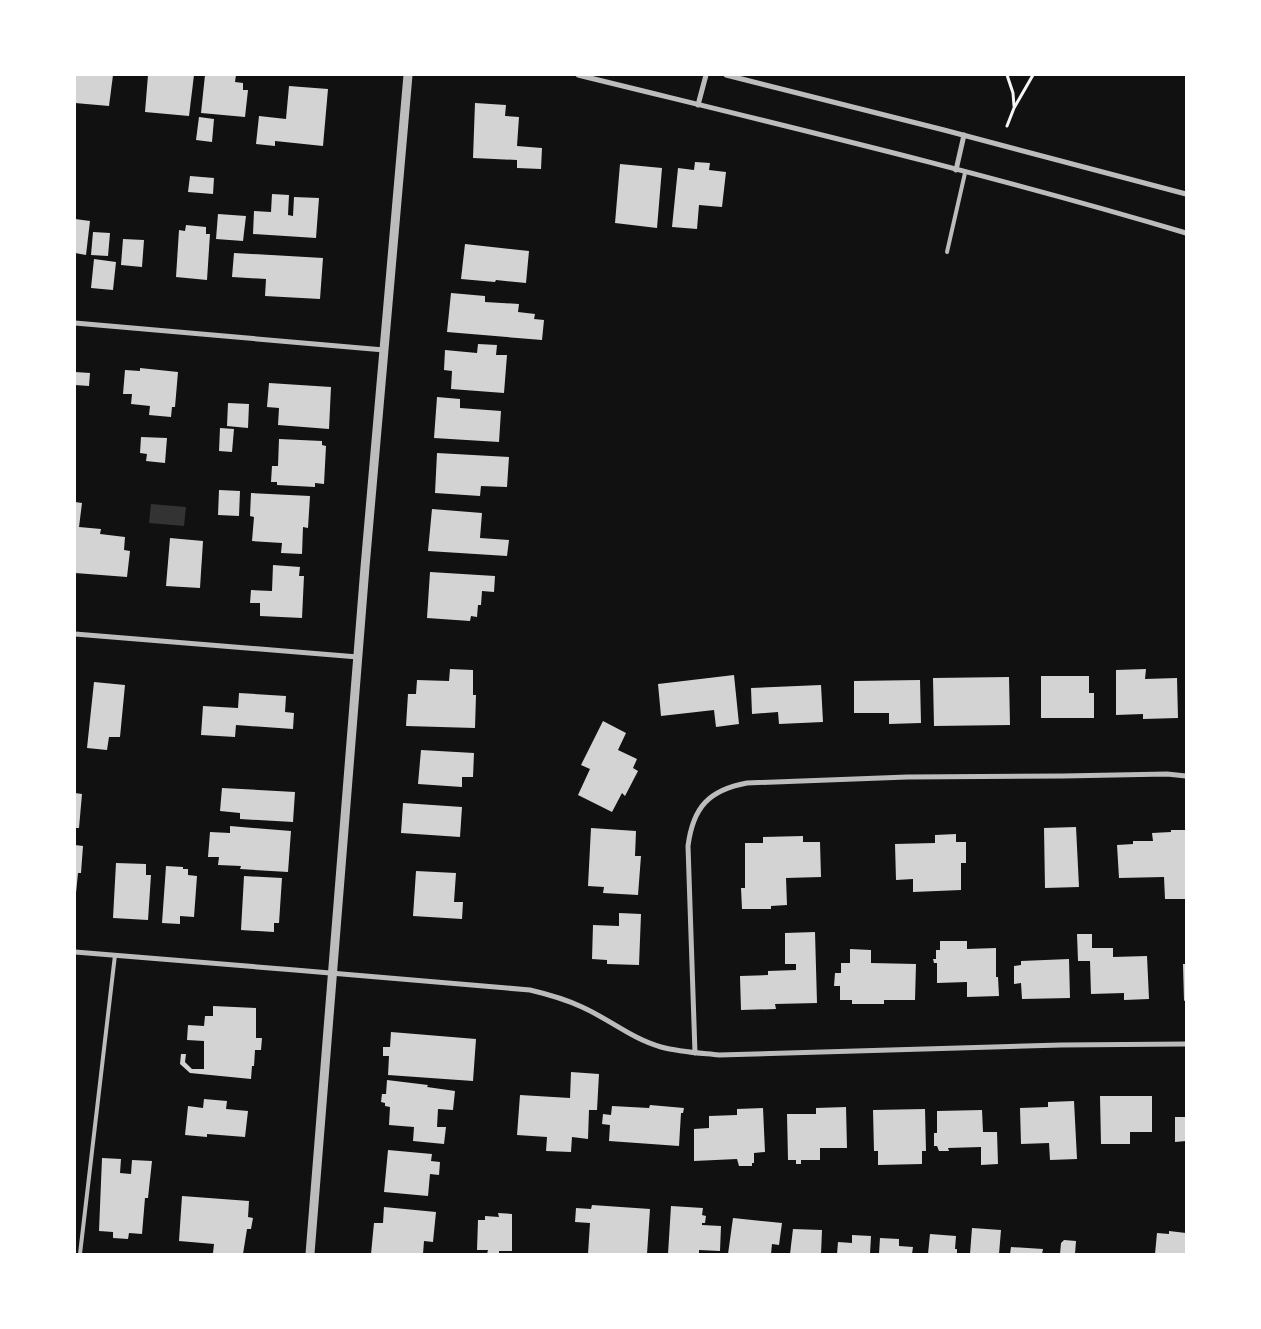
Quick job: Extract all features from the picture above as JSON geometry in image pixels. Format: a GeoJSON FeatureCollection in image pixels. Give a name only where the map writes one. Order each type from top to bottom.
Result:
{"type":"FeatureCollection","features":[{"type":"Feature","properties":{"kind":"street"},"geometry":{"type":"LineString","coordinates":[[310,1254],[358,657],[408,75]]}},
{"type":"Feature","properties":{"kind":"street"},"geometry":{"type":"LineString","coordinates":[[578,75],[965,172],[1186,233]]}},
{"type":"Feature","properties":{"kind":"street"},"geometry":{"type":"LineString","coordinates":[[698,105],[706,75]]}},
{"type":"Feature","properties":{"kind":"street"},"geometry":{"type":"LineString","coordinates":[[726,75],[964,135],[1186,194]]}},
{"type":"Feature","properties":{"kind":"street"},"geometry":{"type":"LineString","coordinates":[[956,170],[964,135]]}},
{"type":"Feature","properties":{"kind":"street"},"geometry":{"type":"LineString","coordinates":[[75,323],[384,350]]}},
{"type":"Feature","properties":{"kind":"street"},"geometry":{"type":"LineString","coordinates":[[75,634],[358,657]]}},
{"type":"Feature","properties":{"kind":"street"},"geometry":{"type":"LineString","coordinates":[[695,1053],[688,846],[690,829],[700,806],[713,795],[731,786],[748,783],[907,777],[1167,774],[1186,776]]}},
{"type":"Feature","properties":{"kind":"street"},"geometry":{"type":"LineString","coordinates":[[75,952],[333,974],[383,976],[530,990],[582,1007],[626,1032],[661,1047],[719,1055],[1061,1045],[1186,1044]]}},
{"type":"Feature","properties":{"kind":"lane"},"geometry":{"type":"LineString","coordinates":[[946,252],[965,172]]}},
{"type":"Feature","properties":{"kind":"lane"},"geometry":{"type":"LineString","coordinates":[[80,1254],[115,955]]}},
{"type":"Feature","properties":{"kind":"path"},"geometry":{"type":"LineString","coordinates":[[1007,75],[1014,99],[1014,108]]}},
{"type":"Feature","properties":{"kind":"path"},"geometry":{"type":"LineString","coordinates":[[1007,126],[1014,108],[1033,75]]}},
{"type":"Feature","properties":{"kind":"shaded area"},"geometry":{"type":"Polygon","coordinates":[[[151,504],[186,507],[184,526],[149,523],[151,504]]]}},
{"type":"Feature","properties":{"kind":"building"},"geometry":{"type":"Polygon","coordinates":[[[75,75],[113,75],[109,106],[75,103],[75,75]]]}},
{"type":"Feature","properties":{"kind":"building"},"geometry":{"type":"Polygon","coordinates":[[[148,75],[194,75],[189,116],[145,112],[148,75]]]}},
{"type":"Feature","properties":{"kind":"building"},"geometry":{"type":"Polygon","coordinates":[[[205,75],[236,75],[235,82],[243,83],[243,90],[248,90],[245,117],[201,113],[205,75]]]}},
{"type":"Feature","properties":{"kind":"building"},"geometry":{"type":"Polygon","coordinates":[[[289,86],[328,89],[323,146],[275,141],[275,146],[256,144],[259,116],[286,119],[289,86]]]}},
{"type":"Feature","properties":{"kind":"building"},"geometry":{"type":"Polygon","coordinates":[[[475,103],[506,105],[505,116],[519,117],[517,146],[542,148],[541,169],[517,168],[517,160],[473,158],[475,103]]]}},
{"type":"Feature","properties":{"kind":"building"},"geometry":{"type":"Polygon","coordinates":[[[199,117],[214,119],[212,142],[196,140],[199,117]]]}},
{"type":"Feature","properties":{"kind":"building"},"geometry":{"type":"Polygon","coordinates":[[[695,162],[710,163],[709,170],[726,172],[722,207],[699,205],[697,229],[672,227],[678,168],[694,170],[695,162]]]}},
{"type":"Feature","properties":{"kind":"building"},"geometry":{"type":"Polygon","coordinates":[[[620,164],[662,168],[657,228],[615,223],[620,164]]]}},
{"type":"Feature","properties":{"kind":"building"},"geometry":{"type":"Polygon","coordinates":[[[190,176],[214,178],[213,194],[188,192],[190,176]]]}},
{"type":"Feature","properties":{"kind":"building"},"geometry":{"type":"Polygon","coordinates":[[[272,194],[289,195],[288,215],[293,216],[294,197],[319,198],[316,238],[253,234],[254,211],[271,212],[272,194]]]}},
{"type":"Feature","properties":{"kind":"building"},"geometry":{"type":"Polygon","coordinates":[[[218,214],[246,216],[243,241],[216,239],[218,214]]]}},
{"type":"Feature","properties":{"kind":"building"},"geometry":{"type":"Polygon","coordinates":[[[75,219],[90,221],[86,255],[75,253],[75,219]]]}},
{"type":"Feature","properties":{"kind":"building"},"geometry":{"type":"Polygon","coordinates":[[[186,225],[206,227],[206,234],[210,234],[207,280],[176,277],[179,230],[185,231],[186,225]]]}},
{"type":"Feature","properties":{"kind":"building"},"geometry":{"type":"Polygon","coordinates":[[[93,232],[110,233],[108,256],[91,255],[93,232]]]}},
{"type":"Feature","properties":{"kind":"building"},"geometry":{"type":"Polygon","coordinates":[[[123,239],[144,240],[142,267],[121,265],[123,239]]]}},
{"type":"Feature","properties":{"kind":"building"},"geometry":{"type":"Polygon","coordinates":[[[465,244],[529,251],[526,283],[461,279],[465,244]]]}},
{"type":"Feature","properties":{"kind":"building"},"geometry":{"type":"Polygon","coordinates":[[[234,253],[323,258],[320,299],[265,296],[266,279],[232,277],[234,253]]]}},
{"type":"Feature","properties":{"kind":"building"},"geometry":{"type":"Polygon","coordinates":[[[94,259],[116,262],[113,290],[91,288],[94,259]]]}},
{"type":"Feature","properties":{"kind":"building"},"geometry":{"type":"Polygon","coordinates":[[[451,293],[485,296],[485,302],[519,304],[518,312],[535,314],[534,319],[544,320],[542,340],[447,332],[451,293]]]}},
{"type":"Feature","properties":{"kind":"building"},"geometry":{"type":"Polygon","coordinates":[[[478,344],[497,345],[496,355],[507,355],[504,393],[451,389],[452,371],[444,370],[445,350],[477,353],[478,344]]]}},
{"type":"Feature","properties":{"kind":"building"},"geometry":{"type":"Polygon","coordinates":[[[140,368],[178,372],[175,407],[172,407],[171,417],[149,415],[150,406],[131,404],[132,394],[123,394],[125,370],[140,371],[140,368]]]}},
{"type":"Feature","properties":{"kind":"building"},"geometry":{"type":"Polygon","coordinates":[[[75,372],[90,373],[89,386],[75,385],[75,372]]]}},
{"type":"Feature","properties":{"kind":"building"},"geometry":{"type":"Polygon","coordinates":[[[269,383],[331,387],[329,429],[278,425],[279,408],[267,407],[269,383]]]}},
{"type":"Feature","properties":{"kind":"building"},"geometry":{"type":"Polygon","coordinates":[[[437,397],[460,399],[460,408],[501,411],[499,442],[434,438],[437,397]]]}},
{"type":"Feature","properties":{"kind":"building"},"geometry":{"type":"Polygon","coordinates":[[[228,403],[249,404],[248,428],[227,426],[228,403]]]}},
{"type":"Feature","properties":{"kind":"building"},"geometry":{"type":"Polygon","coordinates":[[[220,428],[234,429],[232,452],[219,451],[220,428]]]}},
{"type":"Feature","properties":{"kind":"building"},"geometry":{"type":"Polygon","coordinates":[[[141,437],[167,438],[165,463],[146,461],[147,454],[140,453],[141,437]]]}},
{"type":"Feature","properties":{"kind":"building"},"geometry":{"type":"Polygon","coordinates":[[[279,439],[322,441],[322,445],[326,446],[324,484],[315,483],[315,487],[277,485],[277,482],[271,482],[272,466],[278,466],[279,439]]]}},
{"type":"Feature","properties":{"kind":"building"},"geometry":{"type":"Polygon","coordinates":[[[437,453],[509,457],[507,487],[481,486],[480,496],[435,493],[437,453]]]}},
{"type":"Feature","properties":{"kind":"building"},"geometry":{"type":"Polygon","coordinates":[[[219,490],[240,491],[239,516],[218,515],[219,490]]]}},
{"type":"Feature","properties":{"kind":"building"},"geometry":{"type":"Polygon","coordinates":[[[251,493],[310,496],[308,528],[303,527],[302,554],[281,553],[282,543],[252,541],[254,517],[250,516],[251,493]]]}},
{"type":"Feature","properties":{"kind":"building"},"geometry":{"type":"Polygon","coordinates":[[[75,502],[82,503],[79,527],[101,529],[100,534],[125,537],[124,550],[130,551],[127,577],[75,573],[75,502]]]}},
{"type":"Feature","properties":{"kind":"building"},"geometry":{"type":"Polygon","coordinates":[[[432,509],[482,513],[480,538],[509,540],[507,556],[428,551],[432,509]]]}},
{"type":"Feature","properties":{"kind":"building"},"geometry":{"type":"Polygon","coordinates":[[[170,538],[203,541],[200,588],[166,586],[170,538]]]}},
{"type":"Feature","properties":{"kind":"building"},"geometry":{"type":"Polygon","coordinates":[[[273,565],[300,567],[299,576],[304,576],[302,618],[260,616],[260,603],[250,603],[251,590],[272,591],[273,565]]]}},
{"type":"Feature","properties":{"kind":"building"},"geometry":{"type":"Polygon","coordinates":[[[430,572],[495,576],[494,592],[482,591],[481,605],[478,605],[477,617],[471,616],[470,621],[427,618],[430,572]]]}},
{"type":"Feature","properties":{"kind":"building"},"geometry":{"type":"Polygon","coordinates":[[[450,669],[473,670],[473,695],[476,695],[475,728],[406,726],[408,694],[416,694],[417,680],[449,681],[450,669]]]}},
{"type":"Feature","properties":{"kind":"building"},"geometry":{"type":"Polygon","coordinates":[[[1146,669],[1145,679],[1177,678],[1178,718],[1143,719],[1143,714],[1116,715],[1116,670],[1146,669]]]}},
{"type":"Feature","properties":{"kind":"building"},"geometry":{"type":"Polygon","coordinates":[[[734,675],[739,724],[716,727],[714,710],[661,716],[658,684],[734,675]]]}},
{"type":"Feature","properties":{"kind":"building"},"geometry":{"type":"Polygon","coordinates":[[[1041,676],[1089,676],[1089,693],[1094,693],[1094,718],[1041,718],[1041,676]]]}},
{"type":"Feature","properties":{"kind":"building"},"geometry":{"type":"Polygon","coordinates":[[[1009,677],[1010,725],[934,726],[933,678],[1009,677]]]}},
{"type":"Feature","properties":{"kind":"building"},"geometry":{"type":"Polygon","coordinates":[[[920,680],[921,723],[889,724],[889,713],[854,713],[854,681],[920,680]]]}},
{"type":"Feature","properties":{"kind":"building"},"geometry":{"type":"Polygon","coordinates":[[[94,682],[125,685],[120,737],[109,737],[107,750],[87,748],[94,682]]]}},
{"type":"Feature","properties":{"kind":"building"},"geometry":{"type":"Polygon","coordinates":[[[821,685],[823,722],[779,724],[778,712],[752,714],[751,688],[821,685]]]}},
{"type":"Feature","properties":{"kind":"building"},"geometry":{"type":"Polygon","coordinates":[[[239,693],[286,696],[285,712],[294,713],[293,729],[236,725],[235,737],[201,735],[203,706],[238,708],[239,693]]]}},
{"type":"Feature","properties":{"kind":"building"},"geometry":{"type":"Polygon","coordinates":[[[603,721],[626,733],[618,750],[637,759],[633,768],[638,771],[625,796],[622,793],[612,812],[578,795],[590,769],[581,765],[603,721]]]}},
{"type":"Feature","properties":{"kind":"building"},"geometry":{"type":"Polygon","coordinates":[[[421,750],[474,753],[473,777],[462,777],[462,787],[418,784],[421,750]]]}},
{"type":"Feature","properties":{"kind":"building"},"geometry":{"type":"Polygon","coordinates":[[[222,788],[295,792],[293,822],[240,819],[240,813],[220,811],[222,788]]]}},
{"type":"Feature","properties":{"kind":"building"},"geometry":{"type":"Polygon","coordinates":[[[75,793],[82,794],[79,828],[75,828],[75,793]]]}},
{"type":"Feature","properties":{"kind":"building"},"geometry":{"type":"Polygon","coordinates":[[[403,803],[462,807],[460,837],[401,833],[403,803]]]}},
{"type":"Feature","properties":{"kind":"building"},"geometry":{"type":"Polygon","coordinates":[[[230,826],[291,831],[288,872],[240,869],[241,866],[218,865],[219,857],[208,857],[210,832],[230,833],[230,826]]]}},
{"type":"Feature","properties":{"kind":"building"},"geometry":{"type":"Polygon","coordinates":[[[1076,827],[1079,887],[1045,888],[1044,828],[1076,827]]]}},
{"type":"Feature","properties":{"kind":"building"},"geometry":{"type":"Polygon","coordinates":[[[591,828],[636,831],[635,856],[641,856],[638,895],[603,893],[604,887],[588,886],[591,828]]]}},
{"type":"Feature","properties":{"kind":"building"},"geometry":{"type":"Polygon","coordinates":[[[1171,830],[1186,830],[1186,899],[1165,899],[1164,877],[1119,878],[1117,845],[1133,844],[1133,841],[1153,841],[1152,833],[1171,832],[1171,830]]]}},
{"type":"Feature","properties":{"kind":"building"},"geometry":{"type":"Polygon","coordinates":[[[956,834],[956,842],[966,842],[966,863],[961,863],[961,890],[913,892],[913,879],[896,880],[895,844],[935,843],[935,835],[956,834]]]}},
{"type":"Feature","properties":{"kind":"building"},"geometry":{"type":"Polygon","coordinates":[[[803,836],[803,842],[820,842],[821,877],[786,878],[787,905],[771,906],[771,909],[742,909],[741,888],[745,888],[745,843],[763,843],[763,837],[803,836]]]}},
{"type":"Feature","properties":{"kind":"building"},"geometry":{"type":"Polygon","coordinates":[[[75,845],[83,846],[81,873],[78,873],[76,893],[75,893],[75,845]]]}},
{"type":"Feature","properties":{"kind":"building"},"geometry":{"type":"Polygon","coordinates":[[[116,863],[146,864],[146,875],[151,875],[148,920],[113,918],[116,863]]]}},
{"type":"Feature","properties":{"kind":"building"},"geometry":{"type":"Polygon","coordinates":[[[166,866],[183,867],[183,869],[188,869],[188,875],[197,876],[194,917],[180,916],[180,924],[162,923],[166,866]]]}},
{"type":"Feature","properties":{"kind":"building"},"geometry":{"type":"Polygon","coordinates":[[[416,871],[456,873],[454,902],[463,902],[462,919],[413,916],[416,871]]]}},
{"type":"Feature","properties":{"kind":"building"},"geometry":{"type":"Polygon","coordinates":[[[244,876],[282,878],[279,923],[274,923],[274,932],[241,930],[244,876]]]}},
{"type":"Feature","properties":{"kind":"building"},"geometry":{"type":"Polygon","coordinates":[[[619,913],[641,914],[639,965],[607,964],[607,960],[592,959],[593,925],[619,926],[619,913]]]}},
{"type":"Feature","properties":{"kind":"building"},"geometry":{"type":"Polygon","coordinates":[[[815,932],[817,1003],[775,1004],[776,1009],[741,1010],[740,976],[768,975],[768,971],[796,970],[796,964],[785,964],[785,933],[815,932]]]}},
{"type":"Feature","properties":{"kind":"building"},"geometry":{"type":"Polygon","coordinates":[[[1077,934],[1092,934],[1092,948],[1113,948],[1113,957],[1147,956],[1149,999],[1124,1000],[1124,993],[1091,994],[1090,961],[1078,961],[1077,934]]]}},
{"type":"Feature","properties":{"kind":"building"},"geometry":{"type":"Polygon","coordinates":[[[940,941],[967,941],[967,949],[996,948],[996,977],[998,977],[999,996],[967,997],[967,982],[937,983],[937,963],[934,963],[933,959],[936,959],[936,950],[940,950],[940,941]]]}},
{"type":"Feature","properties":{"kind":"building"},"geometry":{"type":"Polygon","coordinates":[[[850,949],[871,950],[871,963],[916,964],[915,1000],[884,1000],[884,1004],[852,1004],[852,1000],[840,1000],[840,986],[834,986],[835,973],[841,973],[841,963],[850,963],[850,949]]]}},
{"type":"Feature","properties":{"kind":"building"},"geometry":{"type":"Polygon","coordinates":[[[1069,959],[1070,998],[1022,999],[1021,983],[1014,984],[1014,966],[1021,965],[1021,961],[1069,959]]]}},
{"type":"Feature","properties":{"kind":"building"},"geometry":{"type":"Polygon","coordinates":[[[1183,964],[1186,964],[1186,1000],[1184,1001],[1183,964]]]}},
{"type":"Feature","properties":{"kind":"building"},"geometry":{"type":"Polygon","coordinates":[[[213,1006],[256,1008],[256,1038],[262,1038],[261,1050],[255,1050],[251,1079],[190,1073],[180,1064],[181,1054],[186,1054],[185,1062],[192,1069],[204,1069],[204,1041],[187,1040],[188,1025],[204,1026],[205,1016],[213,1016],[213,1006]]]}},
{"type":"Feature","properties":{"kind":"building"},"geometry":{"type":"Polygon","coordinates":[[[391,1032],[476,1039],[473,1081],[388,1075],[389,1056],[383,1056],[383,1047],[390,1047],[391,1032]]]}},
{"type":"Feature","properties":{"kind":"building"},"geometry":{"type":"Polygon","coordinates":[[[571,1072],[599,1074],[597,1110],[589,1110],[588,1139],[572,1137],[571,1152],[546,1151],[547,1137],[517,1135],[520,1095],[570,1098],[571,1072]]]}},
{"type":"Feature","properties":{"kind":"building"},"geometry":{"type":"Polygon","coordinates":[[[387,1080],[428,1085],[427,1087],[455,1091],[453,1110],[438,1109],[437,1127],[446,1127],[444,1144],[413,1141],[414,1127],[389,1125],[390,1107],[385,1106],[385,1103],[381,1102],[382,1094],[386,1094],[387,1080]]]}},
{"type":"Feature","properties":{"kind":"building"},"geometry":{"type":"Polygon","coordinates":[[[1100,1096],[1152,1096],[1152,1132],[1130,1132],[1130,1144],[1101,1144],[1100,1096]]]}},
{"type":"Feature","properties":{"kind":"building"},"geometry":{"type":"Polygon","coordinates":[[[204,1099],[227,1101],[226,1109],[248,1111],[245,1137],[207,1134],[207,1137],[185,1135],[188,1106],[203,1108],[204,1099]]]}},
{"type":"Feature","properties":{"kind":"building"},"geometry":{"type":"Polygon","coordinates":[[[1074,1101],[1077,1159],[1050,1160],[1049,1143],[1021,1144],[1020,1108],[1048,1107],[1048,1102],[1074,1101]]]}},
{"type":"Feature","properties":{"kind":"building"},"geometry":{"type":"Polygon","coordinates":[[[650,1105],[684,1108],[683,1113],[681,1113],[679,1146],[609,1141],[610,1125],[602,1124],[603,1114],[611,1115],[612,1106],[649,1108],[650,1105]]]}},
{"type":"Feature","properties":{"kind":"building"},"geometry":{"type":"Polygon","coordinates":[[[846,1107],[847,1148],[820,1148],[820,1160],[801,1160],[801,1164],[796,1164],[796,1160],[788,1160],[787,1114],[816,1114],[816,1108],[846,1107]]]}},
{"type":"Feature","properties":{"kind":"building"},"geometry":{"type":"Polygon","coordinates":[[[763,1108],[765,1152],[754,1153],[754,1163],[752,1163],[752,1166],[739,1166],[737,1159],[694,1161],[694,1129],[709,1128],[709,1116],[737,1115],[737,1109],[763,1108]]]}},
{"type":"Feature","properties":{"kind":"building"},"geometry":{"type":"Polygon","coordinates":[[[925,1109],[926,1151],[922,1151],[922,1164],[878,1165],[878,1151],[874,1151],[873,1110],[925,1109]]]}},
{"type":"Feature","properties":{"kind":"building"},"geometry":{"type":"Polygon","coordinates":[[[982,1110],[983,1132],[997,1132],[998,1164],[981,1165],[981,1147],[948,1148],[949,1151],[939,1151],[937,1146],[934,1146],[934,1133],[937,1133],[937,1111],[982,1110]]]}},
{"type":"Feature","properties":{"kind":"building"},"geometry":{"type":"Polygon","coordinates":[[[1175,1117],[1186,1117],[1186,1141],[1175,1142],[1175,1117]]]}},
{"type":"Feature","properties":{"kind":"building"},"geometry":{"type":"Polygon","coordinates":[[[388,1150],[432,1154],[431,1161],[440,1162],[439,1175],[430,1174],[428,1196],[384,1192],[388,1150]]]}},
{"type":"Feature","properties":{"kind":"building"},"geometry":{"type":"Polygon","coordinates":[[[102,1158],[121,1159],[120,1173],[131,1174],[132,1160],[152,1161],[148,1198],[145,1198],[142,1234],[129,1233],[128,1239],[113,1238],[113,1232],[99,1231],[102,1158]]]}},
{"type":"Feature","properties":{"kind":"building"},"geometry":{"type":"Polygon","coordinates":[[[182,1196],[249,1201],[248,1217],[253,1218],[251,1229],[247,1229],[243,1254],[213,1253],[214,1244],[179,1241],[182,1196]]]}},
{"type":"Feature","properties":{"kind":"building"},"geometry":{"type":"Polygon","coordinates":[[[592,1205],[650,1209],[647,1254],[588,1254],[590,1223],[575,1222],[576,1208],[591,1209],[592,1205]]]}},
{"type":"Feature","properties":{"kind":"building"},"geometry":{"type":"Polygon","coordinates":[[[671,1206],[703,1208],[702,1215],[706,1216],[705,1223],[702,1223],[702,1225],[721,1226],[720,1251],[699,1250],[699,1254],[668,1254],[671,1206]]]}},
{"type":"Feature","properties":{"kind":"building"},"geometry":{"type":"Polygon","coordinates":[[[384,1207],[436,1212],[433,1242],[424,1241],[423,1254],[371,1254],[374,1223],[383,1223],[384,1207]]]}},
{"type":"Feature","properties":{"kind":"building"},"geometry":{"type":"Polygon","coordinates":[[[498,1213],[512,1214],[512,1251],[499,1251],[499,1254],[487,1254],[488,1250],[477,1250],[478,1220],[485,1220],[485,1216],[499,1217],[498,1213]]]}},
{"type":"Feature","properties":{"kind":"building"},"geometry":{"type":"Polygon","coordinates":[[[733,1218],[782,1223],[779,1245],[772,1244],[771,1254],[728,1254],[733,1218]]]}},
{"type":"Feature","properties":{"kind":"building"},"geometry":{"type":"Polygon","coordinates":[[[972,1228],[1001,1230],[999,1254],[970,1254],[972,1228]]]}},
{"type":"Feature","properties":{"kind":"building"},"geometry":{"type":"Polygon","coordinates":[[[793,1229],[822,1230],[821,1254],[790,1254],[793,1229]]]}},
{"type":"Feature","properties":{"kind":"building"},"geometry":{"type":"Polygon","coordinates":[[[1169,1231],[1186,1233],[1186,1254],[1155,1254],[1157,1233],[1169,1234],[1169,1231]]]}},
{"type":"Feature","properties":{"kind":"building"},"geometry":{"type":"Polygon","coordinates":[[[930,1234],[956,1236],[955,1249],[957,1249],[957,1254],[928,1254],[930,1234]]]}},
{"type":"Feature","properties":{"kind":"building"},"geometry":{"type":"Polygon","coordinates":[[[852,1235],[871,1236],[870,1254],[837,1254],[838,1242],[852,1243],[852,1235]]]}},
{"type":"Feature","properties":{"kind":"building"},"geometry":{"type":"Polygon","coordinates":[[[880,1238],[899,1239],[899,1246],[913,1247],[912,1254],[879,1254],[880,1238]]]}},
{"type":"Feature","properties":{"kind":"building"},"geometry":{"type":"Polygon","coordinates":[[[1064,1240],[1076,1241],[1075,1254],[1060,1254],[1061,1243],[1064,1240]]]}},
{"type":"Feature","properties":{"kind":"building"},"geometry":{"type":"Polygon","coordinates":[[[1011,1247],[1043,1249],[1042,1254],[1010,1254],[1011,1247]]]}}]}
